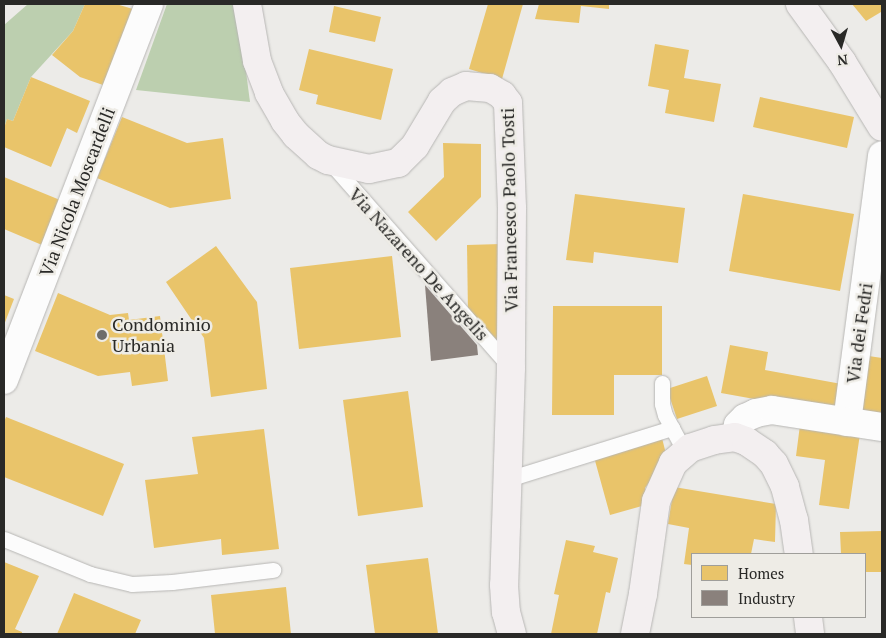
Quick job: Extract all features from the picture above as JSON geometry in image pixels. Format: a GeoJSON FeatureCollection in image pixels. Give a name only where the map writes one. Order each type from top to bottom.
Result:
{"type":"FeatureCollection","features":[{"type":"Feature","properties":{"kind":"street","name":"Via Nicola Moscardelli"},"geometry":{"type":"LineString","coordinates":[[4,380],[149,4]]}},
{"type":"Feature","properties":{"kind":"street","name":"Via Francesco Paolo Tosti"},"geometry":{"type":"LineString","coordinates":[[247,4],[257,61],[269,93],[285,121],[296,135],[318,155],[328,160],[356,168],[369,169],[390,166],[403,159],[415,146],[439,105],[452,92],[466,86],[479,85],[490,88],[505,98],[510,108],[512,181],[511,368],[504,602],[512,634]]}},
{"type":"Feature","properties":{"kind":"street"},"geometry":{"type":"LineString","coordinates":[[800,4],[842,62],[882,127]]}},
{"type":"Feature","properties":{"kind":"street","name":"Via dei Fedri"},"geometry":{"type":"LineString","coordinates":[[847,422],[882,155]]}},
{"type":"Feature","properties":{"kind":"street"},"geometry":{"type":"LineString","coordinates":[[735,437],[741,421],[750,415],[764,411],[779,411],[882,427]]}},
{"type":"Feature","properties":{"kind":"street"},"geometry":{"type":"LineString","coordinates":[[635,634],[644,594],[656,501],[673,463],[684,452],[714,440],[735,437],[755,447],[774,464],[790,502],[798,553]]}},
{"type":"Feature","properties":{"kind":"street"},"geometry":{"type":"LineString","coordinates":[[808,618],[810,634]]}},
{"type":"Feature","properties":{"kind":"lane","name":"Via Nazareno De Angelis"},"geometry":{"type":"LineString","coordinates":[[328,160],[511,368]]}},
{"type":"Feature","properties":{"kind":"lane"},"geometry":{"type":"LineString","coordinates":[[662,383],[662,404],[684,452]]}},
{"type":"Feature","properties":{"kind":"lane"},"geometry":{"type":"LineString","coordinates":[[508,479],[672,428]]}},
{"type":"Feature","properties":{"kind":"lane"},"geometry":{"type":"LineString","coordinates":[[4,539],[90,574],[132,584],[172,582],[273,570]]}},
{"type":"Feature","properties":{"kind":"green space"},"geometry":{"type":"Polygon","coordinates":[[[28,4],[85,4],[73,31],[31,77],[13,121],[7,119],[4,128],[4,25],[28,4]]]}},
{"type":"Feature","properties":{"kind":"green space"},"geometry":{"type":"Polygon","coordinates":[[[167,4],[237,4],[250,102],[136,90],[167,4]]]}},
{"type":"Feature","properties":{"kind":"building: Homes"},"geometry":{"type":"Polygon","coordinates":[[[85,4],[116,4],[133,9],[103,85],[80,77],[52,55],[73,31],[85,4]]]}},
{"type":"Feature","properties":{"kind":"building: Homes"},"geometry":{"type":"Polygon","coordinates":[[[488,4],[523,4],[502,79],[469,69],[488,4]]]}},
{"type":"Feature","properties":{"kind":"building: Homes"},"geometry":{"type":"Polygon","coordinates":[[[539,4],[609,4],[609,9],[581,6],[579,23],[535,19],[539,4]]]}},
{"type":"Feature","properties":{"kind":"building: Homes"},"geometry":{"type":"Polygon","coordinates":[[[852,4],[882,4],[881,12],[866,21],[852,4]]]}},
{"type":"Feature","properties":{"kind":"building: Homes"},"geometry":{"type":"Polygon","coordinates":[[[334,6],[381,17],[375,42],[329,32],[334,6]]]}},
{"type":"Feature","properties":{"kind":"building: Homes"},"geometry":{"type":"Polygon","coordinates":[[[655,44],[689,50],[684,78],[721,84],[714,122],[665,113],[669,90],[648,86],[655,44]]]}},
{"type":"Feature","properties":{"kind":"building: Homes"},"geometry":{"type":"Polygon","coordinates":[[[309,49],[393,69],[381,120],[316,104],[318,95],[299,90],[309,49]]]}},
{"type":"Feature","properties":{"kind":"building: Homes"},"geometry":{"type":"Polygon","coordinates":[[[31,77],[90,101],[77,133],[67,128],[51,167],[4,147],[4,128],[7,119],[13,121],[31,77]]]}},
{"type":"Feature","properties":{"kind":"building: Homes"},"geometry":{"type":"Polygon","coordinates":[[[760,97],[854,117],[847,148],[753,127],[760,97]]]}},
{"type":"Feature","properties":{"kind":"building: Homes"},"geometry":{"type":"Polygon","coordinates":[[[122,117],[187,143],[223,138],[231,199],[170,208],[97,178],[122,117]]]}},
{"type":"Feature","properties":{"kind":"building: Homes"},"geometry":{"type":"Polygon","coordinates":[[[443,143],[481,144],[481,197],[436,241],[408,212],[444,177],[443,143]]]}},
{"type":"Feature","properties":{"kind":"building: Homes"},"geometry":{"type":"Polygon","coordinates":[[[4,177],[60,200],[42,245],[4,229],[4,177]]]}},
{"type":"Feature","properties":{"kind":"building: Homes"},"geometry":{"type":"Polygon","coordinates":[[[575,194],[685,208],[678,263],[594,252],[593,263],[566,260],[575,194]]]}},
{"type":"Feature","properties":{"kind":"building: Homes"},"geometry":{"type":"Polygon","coordinates":[[[743,194],[854,214],[840,291],[729,271],[743,194]]]}},
{"type":"Feature","properties":{"kind":"building: Homes"},"geometry":{"type":"Polygon","coordinates":[[[501,244],[502,345],[468,313],[467,245],[501,244]]]}},
{"type":"Feature","properties":{"kind":"building: Homes"},"geometry":{"type":"Polygon","coordinates":[[[216,246],[257,302],[267,389],[211,397],[204,338],[166,282],[216,246]]]}},
{"type":"Feature","properties":{"kind":"building: Homes"},"geometry":{"type":"Polygon","coordinates":[[[392,256],[401,337],[299,349],[290,268],[392,256]]]}},
{"type":"Feature","properties":{"kind":"building: Homes","name":"Condominio Urbania"},"geometry":{"type":"Polygon","coordinates":[[[58,293],[110,315],[128,313],[129,320],[160,316],[168,381],[132,386],[130,372],[98,376],[35,351],[58,293]]]}},
{"type":"Feature","properties":{"kind":"building: Homes"},"geometry":{"type":"Polygon","coordinates":[[[4,295],[14,299],[4,325],[4,295]]]}},
{"type":"Feature","properties":{"kind":"building: Homes"},"geometry":{"type":"Polygon","coordinates":[[[553,306],[662,306],[662,375],[614,375],[614,415],[552,415],[553,306]]]}},
{"type":"Feature","properties":{"kind":"building: Homes"},"geometry":{"type":"Polygon","coordinates":[[[730,345],[768,352],[765,370],[847,385],[842,415],[721,393],[730,345]]]}},
{"type":"Feature","properties":{"kind":"building: Homes"},"geometry":{"type":"Polygon","coordinates":[[[862,355],[882,358],[882,422],[854,417],[862,355]]]}},
{"type":"Feature","properties":{"kind":"building: Homes"},"geometry":{"type":"Polygon","coordinates":[[[707,376],[717,406],[677,419],[667,389],[707,376]]]}},
{"type":"Feature","properties":{"kind":"building: Homes"},"geometry":{"type":"Polygon","coordinates":[[[408,391],[423,507],[358,516],[343,400],[408,391]]]}},
{"type":"Feature","properties":{"kind":"building: Homes"},"geometry":{"type":"Polygon","coordinates":[[[6,417],[124,464],[103,516],[4,477],[4,422],[6,417]]]}},
{"type":"Feature","properties":{"kind":"building: Homes"},"geometry":{"type":"Polygon","coordinates":[[[800,425],[860,434],[849,509],[819,505],[825,460],[796,456],[800,425]]]}},
{"type":"Feature","properties":{"kind":"building: Homes"},"geometry":{"type":"Polygon","coordinates":[[[264,429],[279,549],[222,555],[221,539],[154,548],[145,480],[198,474],[192,437],[264,429]]]}},
{"type":"Feature","properties":{"kind":"building: Homes"},"geometry":{"type":"Polygon","coordinates":[[[662,438],[667,458],[645,488],[649,504],[610,515],[594,457],[662,438]]]}},
{"type":"Feature","properties":{"kind":"building: Homes"},"geometry":{"type":"Polygon","coordinates":[[[674,487],[776,504],[775,542],[754,539],[751,553],[691,553],[691,565],[684,564],[689,528],[668,524],[674,487]]]}},
{"type":"Feature","properties":{"kind":"building: Homes"},"geometry":{"type":"Polygon","coordinates":[[[882,531],[882,572],[866,572],[866,553],[841,553],[840,532],[882,531]]]}},
{"type":"Feature","properties":{"kind":"building: Homes"},"geometry":{"type":"Polygon","coordinates":[[[566,540],[595,546],[593,552],[618,558],[610,593],[606,592],[597,634],[551,634],[559,595],[554,594],[566,540]]]}},
{"type":"Feature","properties":{"kind":"building: Homes"},"geometry":{"type":"Polygon","coordinates":[[[428,558],[438,634],[375,634],[366,565],[428,558]]]}},
{"type":"Feature","properties":{"kind":"building: Homes"},"geometry":{"type":"Polygon","coordinates":[[[4,562],[39,576],[15,629],[22,632],[22,634],[4,634],[4,562]]]}},
{"type":"Feature","properties":{"kind":"building: Homes"},"geometry":{"type":"Polygon","coordinates":[[[286,587],[291,634],[215,634],[211,595],[286,587]]]}},
{"type":"Feature","properties":{"kind":"building: Homes"},"geometry":{"type":"Polygon","coordinates":[[[74,593],[141,620],[135,634],[57,634],[74,593]]]}},
{"type":"Feature","properties":{"kind":"building: Industry"},"geometry":{"type":"Polygon","coordinates":[[[425,285],[477,345],[478,355],[431,361],[425,285]]]}},
{"type":"Feature","properties":{"kind":"place","name":"Condominio Urbania"},"geometry":{"type":"Point","coordinates":[102,335]}}]}
